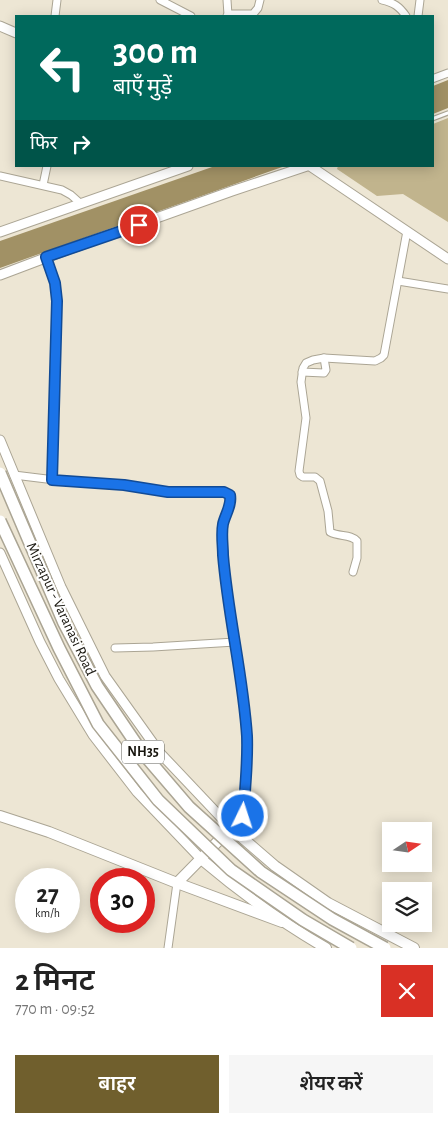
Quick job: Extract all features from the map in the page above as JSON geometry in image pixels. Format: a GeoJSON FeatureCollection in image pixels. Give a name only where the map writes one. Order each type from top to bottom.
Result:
{"type":"FeatureCollection","features":[{"type":"Feature","properties":{"kind":"highway","name":"Mirzapur - Varanasi Road"},"geometry":{"type":"LineString","coordinates":[[0,473],[64,622],[97,686],[141,751],[189,808],[261,872],[332,919],[385,948]]}},
{"type":"Feature","properties":{"kind":"highway","name":"Mirzapur - Varanasi Road"},"geometry":{"type":"LineString","coordinates":[[0,521],[58,648],[98,724],[158,800],[232,870],[303,920],[351,948]]}},
{"type":"Feature","properties":{"kind":"main road"},"geometry":{"type":"LineString","coordinates":[[0,816],[49,832],[282,922]]}},
{"type":"Feature","properties":{"kind":"main road"},"geometry":{"type":"LineString","coordinates":[[177,883],[232,828],[275,866],[328,903],[414,948]]}},
{"type":"Feature","properties":{"kind":"main road"},"geometry":{"type":"LineString","coordinates":[[201,858],[222,877],[282,922],[326,948]]}},
{"type":"Feature","properties":{"kind":"street"},"geometry":{"type":"LineString","coordinates":[[55,15],[58,0]]}},
{"type":"Feature","properties":{"kind":"street"},"geometry":{"type":"LineString","coordinates":[[160,0],[189,15]]}},
{"type":"Feature","properties":{"kind":"street"},"geometry":{"type":"LineString","coordinates":[[227,0],[227,15]]}},
{"type":"Feature","properties":{"kind":"street"},"geometry":{"type":"LineString","coordinates":[[240,15],[256,12],[260,0]]}},
{"type":"Feature","properties":{"kind":"street"},"geometry":{"type":"LineString","coordinates":[[382,0],[395,4],[402,9],[405,15]]}},
{"type":"Feature","properties":{"kind":"street"},"geometry":{"type":"LineString","coordinates":[[418,15],[420,0]]}},
{"type":"Feature","properties":{"kind":"street"},"geometry":{"type":"LineString","coordinates":[[0,26],[15,33]]}},
{"type":"Feature","properties":{"kind":"street"},"geometry":{"type":"LineString","coordinates":[[434,78],[448,73]]}},
{"type":"Feature","properties":{"kind":"street"},"geometry":{"type":"LineString","coordinates":[[43,185],[47,167]]}},
{"type":"Feature","properties":{"kind":"street"},"geometry":{"type":"LineString","coordinates":[[0,232],[185,167]]}},
{"type":"Feature","properties":{"kind":"street"},"geometry":{"type":"LineString","coordinates":[[0,276],[46,257],[305,167]]}},
{"type":"Feature","properties":{"kind":"street"},"geometry":{"type":"LineString","coordinates":[[310,167],[448,258]]}},
{"type":"Feature","properties":{"kind":"street"},"geometry":{"type":"LineString","coordinates":[[0,176],[62,190],[71,194],[80,203]]}},
{"type":"Feature","properties":{"kind":"street"},"geometry":{"type":"LineString","coordinates":[[353,572],[357,558],[357,541],[353,537],[330,532],[328,511],[320,480],[315,477],[300,475],[306,418],[302,394],[302,372],[306,363],[313,360],[324,358],[375,361],[384,355],[408,231]]}},
{"type":"Feature","properties":{"kind":"street"},"geometry":{"type":"LineString","coordinates":[[46,257],[55,283],[57,301],[52,480]]}},
{"type":"Feature","properties":{"kind":"street"},"geometry":{"type":"LineString","coordinates":[[398,281],[448,289]]}},
{"type":"Feature","properties":{"kind":"street"},"geometry":{"type":"LineString","coordinates":[[302,372],[324,373],[326,370],[324,358]]}},
{"type":"Feature","properties":{"kind":"street"},"geometry":{"type":"LineString","coordinates":[[0,440],[60,587],[105,676],[160,753],[232,828]]}},
{"type":"Feature","properties":{"kind":"street"},"geometry":{"type":"LineString","coordinates":[[14,475],[52,480],[124,485],[168,492],[228,492],[231,498],[223,524],[223,544],[227,595],[243,692],[247,757],[241,836]]}},
{"type":"Feature","properties":{"kind":"street"},"geometry":{"type":"LineString","coordinates":[[0,553],[52,664],[93,735],[137,792],[201,858]]}},
{"type":"Feature","properties":{"kind":"street"},"geometry":{"type":"LineString","coordinates":[[115,648],[235,642]]}},
{"type":"Feature","properties":{"kind":"street"},"geometry":{"type":"LineString","coordinates":[[168,948],[177,883]]}},
{"type":"Feature","properties":{"kind":"lane"},"geometry":{"type":"LineString","coordinates":[[434,118],[448,113]]}},
{"type":"Feature","properties":{"kind":"shaded area"},"geometry":{"type":"Polygon","coordinates":[[[448,80],[448,108],[434,114],[434,86],[448,80]]]}},
{"type":"Feature","properties":{"kind":"shaded area"},"geometry":{"type":"Polygon","coordinates":[[[448,118],[448,222],[403,194],[377,196],[337,169],[338,167],[434,167],[434,124],[448,118]]]}},
{"type":"Feature","properties":{"kind":"shaded area"},"geometry":{"type":"Polygon","coordinates":[[[212,167],[282,167],[0,268],[0,241],[212,167]]]}},
{"type":"Feature","properties":{"kind":"route"},"geometry":{"type":"LineString","coordinates":[[139,225],[46,257],[55,283],[57,301],[52,480],[124,485],[168,492],[228,492],[230,495],[231,498],[223,524],[222,536],[227,595],[243,692],[247,757],[243,816]]}}]}
